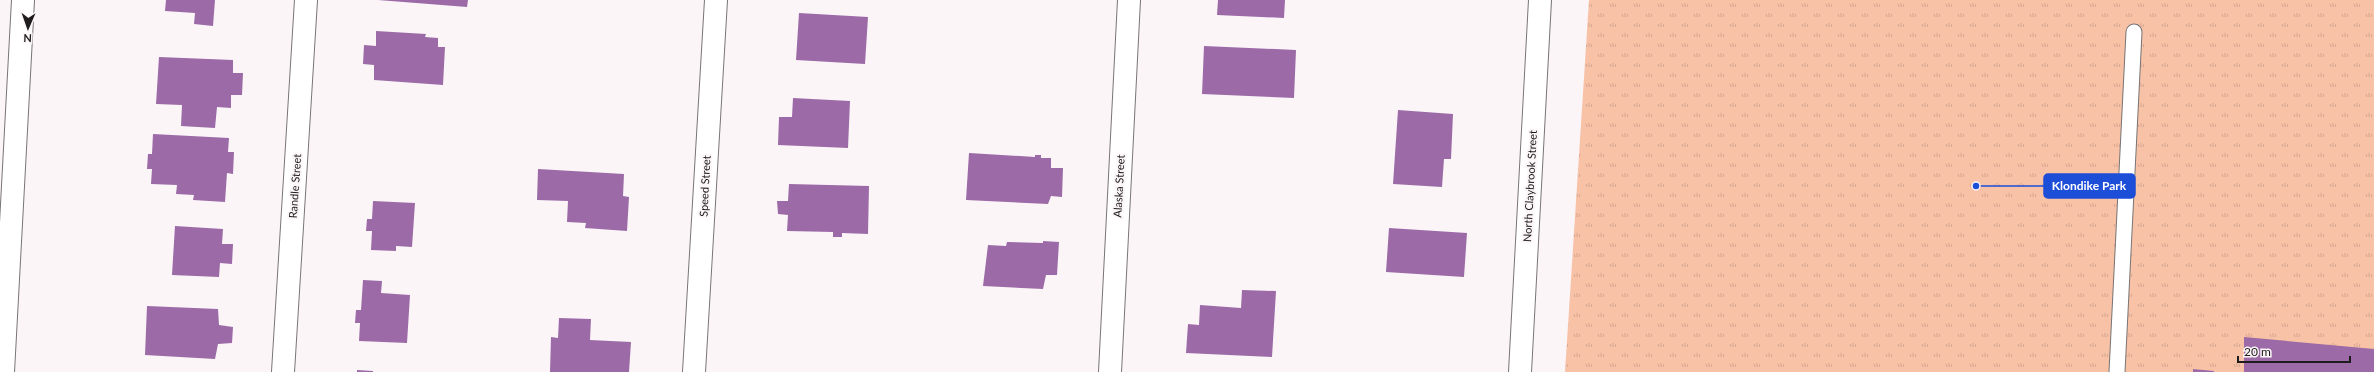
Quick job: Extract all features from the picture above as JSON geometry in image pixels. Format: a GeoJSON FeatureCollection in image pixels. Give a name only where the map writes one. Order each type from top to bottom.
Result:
{"type":"FeatureCollection","features":[{"type":"Feature","properties":{"kind":"street"},"geometry":{"type":"LineString","coordinates":[[3,372],[23,0]]}},
{"type":"Feature","properties":{"kind":"street","name":"Randle Street"},"geometry":{"type":"LineString","coordinates":[[283,372],[306,0]]}},
{"type":"Feature","properties":{"kind":"street","name":"Speed Street"},"geometry":{"type":"LineString","coordinates":[[694,372],[716,0]]}},
{"type":"Feature","properties":{"kind":"street","name":"Alaska Street"},"geometry":{"type":"LineString","coordinates":[[1110,372],[1129,0]]}},
{"type":"Feature","properties":{"kind":"street","name":"North Claybrook Street"},"geometry":{"type":"LineString","coordinates":[[1520,372],[1540,0]]}},
{"type":"Feature","properties":{"kind":"lane"},"geometry":{"type":"LineString","coordinates":[[2117,372],[2134,32]]}},
{"type":"Feature","properties":{"kind":"green space"},"geometry":{"type":"Polygon","coordinates":[[[1589,0],[2374,0],[2374,372],[1565,372],[1589,0]]]}},
{"type":"Feature","properties":{"kind":"building"},"geometry":{"type":"Polygon","coordinates":[[[166,0],[215,0],[213,26],[194,24],[195,13],[165,11],[166,0]]]}},
{"type":"Feature","properties":{"kind":"building"},"geometry":{"type":"Polygon","coordinates":[[[378,0],[468,0],[467,7],[378,0]]]}},
{"type":"Feature","properties":{"kind":"building"},"geometry":{"type":"Polygon","coordinates":[[[1218,0],[1285,0],[1284,18],[1217,15],[1218,0]]]}},
{"type":"Feature","properties":{"kind":"building"},"geometry":{"type":"Polygon","coordinates":[[[799,13],[868,17],[865,64],[796,60],[799,13]]]}},
{"type":"Feature","properties":{"kind":"building"},"geometry":{"type":"Polygon","coordinates":[[[376,31],[426,34],[425,37],[438,38],[438,47],[445,47],[443,85],[374,80],[374,65],[363,64],[364,45],[376,46],[376,31]]]}},
{"type":"Feature","properties":{"kind":"building"},"geometry":{"type":"Polygon","coordinates":[[[1204,46],[1296,50],[1294,98],[1202,94],[1204,46]]]}},
{"type":"Feature","properties":{"kind":"building"},"geometry":{"type":"Polygon","coordinates":[[[159,57],[233,60],[233,73],[243,73],[242,95],[231,95],[231,108],[217,107],[215,128],[181,126],[182,105],[156,104],[159,57]]]}},
{"type":"Feature","properties":{"kind":"building"},"geometry":{"type":"Polygon","coordinates":[[[793,98],[850,101],[848,148],[778,145],[779,117],[792,117],[793,98]]]}},
{"type":"Feature","properties":{"kind":"building"},"geometry":{"type":"Polygon","coordinates":[[[1398,110],[1453,114],[1451,159],[1444,159],[1442,187],[1393,184],[1398,110]]]}},
{"type":"Feature","properties":{"kind":"building"},"geometry":{"type":"Polygon","coordinates":[[[153,134],[229,138],[228,152],[234,152],[233,174],[227,173],[225,202],[193,200],[194,195],[176,194],[177,185],[151,184],[152,169],[147,169],[148,154],[152,154],[153,134]]]}},
{"type":"Feature","properties":{"kind":"building"},"geometry":{"type":"Polygon","coordinates":[[[969,153],[1035,157],[1035,155],[1041,155],[1041,158],[1051,158],[1051,168],[1063,168],[1062,197],[1051,196],[1048,204],[966,200],[969,153]]]}},
{"type":"Feature","properties":{"kind":"building"},"geometry":{"type":"Polygon","coordinates":[[[538,169],[624,174],[623,196],[629,197],[627,231],[585,228],[586,223],[567,222],[568,201],[537,200],[538,169]]]}},
{"type":"Feature","properties":{"kind":"building"},"geometry":{"type":"Polygon","coordinates":[[[789,184],[869,186],[868,234],[842,233],[842,237],[833,237],[833,232],[787,231],[788,215],[778,214],[777,201],[788,201],[789,184]]]}},
{"type":"Feature","properties":{"kind":"building"},"geometry":{"type":"Polygon","coordinates":[[[373,201],[415,203],[412,247],[396,246],[396,251],[371,250],[372,231],[366,231],[367,219],[372,219],[373,201]]]}},
{"type":"Feature","properties":{"kind":"building"},"geometry":{"type":"Polygon","coordinates":[[[175,226],[223,229],[222,244],[233,244],[232,264],[220,263],[219,277],[172,275],[175,226]]]}},
{"type":"Feature","properties":{"kind":"building"},"geometry":{"type":"Polygon","coordinates":[[[1389,228],[1467,233],[1464,277],[1386,272],[1389,228]]]}},
{"type":"Feature","properties":{"kind":"building"},"geometry":{"type":"Polygon","coordinates":[[[1043,241],[1059,242],[1057,275],[1046,275],[1043,289],[983,286],[988,245],[1006,246],[1007,242],[1043,243],[1043,241]]]}},
{"type":"Feature","properties":{"kind":"building"},"geometry":{"type":"Polygon","coordinates":[[[363,280],[382,281],[381,293],[410,295],[407,343],[359,341],[360,323],[355,323],[356,310],[361,310],[363,280]]]}},
{"type":"Feature","properties":{"kind":"building"},"geometry":{"type":"Polygon","coordinates":[[[1242,290],[1276,291],[1272,357],[1186,353],[1188,324],[1199,325],[1200,305],[1241,308],[1242,290]]]}},
{"type":"Feature","properties":{"kind":"building"},"geometry":{"type":"Polygon","coordinates":[[[147,306],[218,309],[219,325],[233,327],[232,343],[218,344],[215,359],[145,355],[147,306]]]}},
{"type":"Feature","properties":{"kind":"building"},"geometry":{"type":"Polygon","coordinates":[[[559,318],[591,319],[590,340],[631,342],[629,372],[550,372],[551,337],[558,338],[559,318]]]}},
{"type":"Feature","properties":{"kind":"building"},"geometry":{"type":"Polygon","coordinates":[[[2244,337],[2374,349],[2374,372],[2244,372],[2244,337]]]}},
{"type":"Feature","properties":{"kind":"building"},"geometry":{"type":"Polygon","coordinates":[[[2193,369],[2214,371],[2214,372],[2193,372],[2193,369]]]}},
{"type":"Feature","properties":{"kind":"building"},"geometry":{"type":"Polygon","coordinates":[[[357,370],[373,371],[373,372],[357,372],[357,370]]]}},
{"type":"Feature","properties":{"kind":"place","name":"Klondike Park"},"geometry":{"type":"Point","coordinates":[1976,186]}}]}
